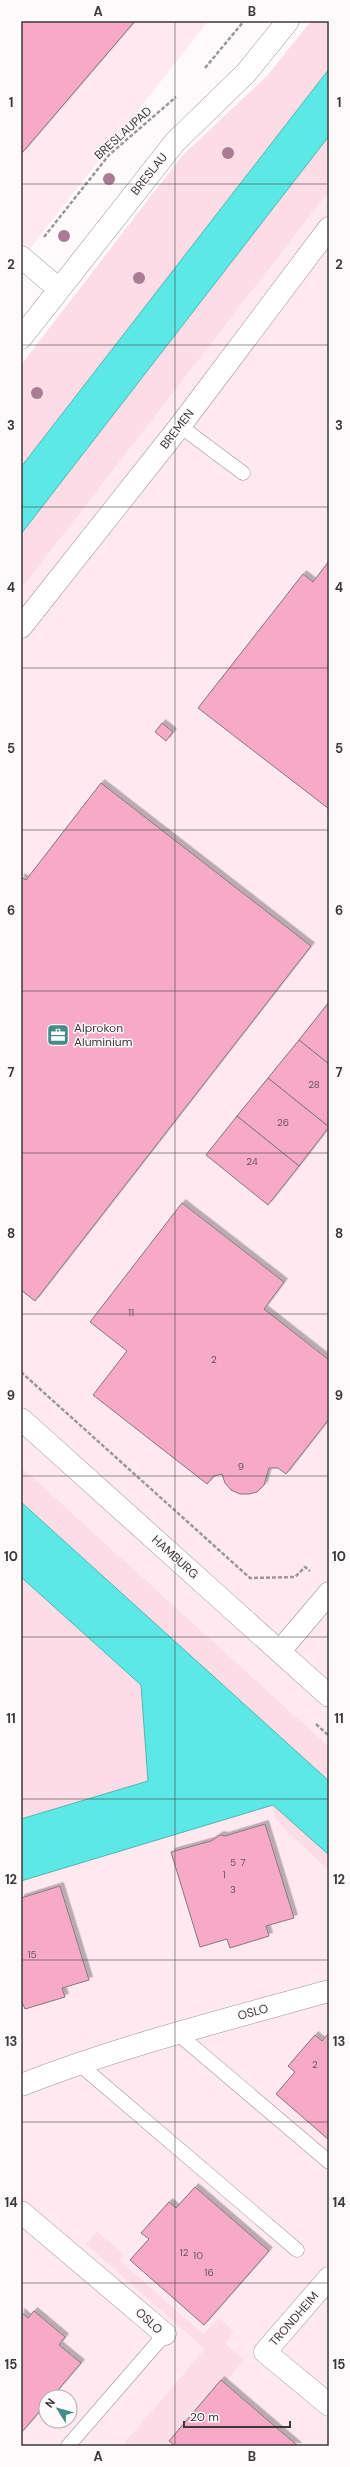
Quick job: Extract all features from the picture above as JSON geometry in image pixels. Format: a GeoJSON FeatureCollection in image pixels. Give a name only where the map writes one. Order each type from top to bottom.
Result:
{"type":"FeatureCollection","features":[{"type":"Feature","properties":{"kind":"street","name":"BRESLAU"},"geometry":{"type":"LineString","coordinates":[[21,338],[175,142],[246,73],[288,21]]}},
{"type":"Feature","properties":{"kind":"street","name":"BREMEN"},"geometry":{"type":"LineString","coordinates":[[21,627],[180,426],[329,228]]}},
{"type":"Feature","properties":{"kind":"street"},"geometry":{"type":"LineString","coordinates":[[23,259],[59,290]]}},
{"type":"Feature","properties":{"kind":"street","name":"HAMBURG"},"geometry":{"type":"LineString","coordinates":[[21,1419],[329,1696]]}},
{"type":"Feature","properties":{"kind":"street"},"geometry":{"type":"LineString","coordinates":[[280,1651],[329,1593]]}},
{"type":"Feature","properties":{"kind":"street","name":"OSLO"},"geometry":{"type":"LineString","coordinates":[[21,2085],[78,2063],[178,2033],[329,1991]]}},
{"type":"Feature","properties":{"kind":"street","name":"OSLO"},"geometry":{"type":"LineString","coordinates":[[21,2212],[165,2334]]}},
{"type":"Feature","properties":{"kind":"street","name":"TRONDHEIM"},"geometry":{"type":"LineString","coordinates":[[329,2278],[265,2352],[329,2405]]}},
{"type":"Feature","properties":{"kind":"lane"},"geometry":{"type":"LineString","coordinates":[[180,426],[243,473]]}},
{"type":"Feature","properties":{"kind":"lane"},"geometry":{"type":"LineString","coordinates":[[178,2033],[329,2162]]}},
{"type":"Feature","properties":{"kind":"lane"},"geometry":{"type":"LineString","coordinates":[[78,2063],[297,2250]]}},
{"type":"Feature","properties":{"kind":"lane","name":"OSLO"},"geometry":{"type":"LineString","coordinates":[[68,2446],[165,2334]]}},
{"type":"Feature","properties":{"kind":"path"},"geometry":{"type":"LineString","coordinates":[[201,74],[244,21]]}},
{"type":"Feature","properties":{"kind":"path","name":"BRESLAUPAD"},"geometry":{"type":"LineString","coordinates":[[23,259],[109,155],[179,93]]}},
{"type":"Feature","properties":{"kind":"path"},"geometry":{"type":"LineString","coordinates":[[21,1372],[250,1578],[295,1577],[305,1567],[311,1572]]}},
{"type":"Feature","properties":{"kind":"shaded area"},"geometry":{"type":"Polygon","coordinates":[[[21,21],[208,21],[21,260],[21,21]]]}},
{"type":"Feature","properties":{"kind":"shaded area"},"geometry":{"type":"Polygon","coordinates":[[[311,21],[329,21],[329,69],[21,467],[21,365],[181,157],[267,76],[311,21]]]}},
{"type":"Feature","properties":{"kind":"shaded area"},"geometry":{"type":"Polygon","coordinates":[[[329,109],[329,2446],[21,2446],[21,502],[329,109]]]}},
{"type":"Feature","properties":{"kind":"shaded area"},"geometry":{"type":"Polygon","coordinates":[[[329,136],[329,191],[21,589],[21,534],[329,136]]]}},
{"type":"Feature","properties":{"kind":"shaded area"},"geometry":{"type":"Polygon","coordinates":[[[21,1467],[329,1747],[329,1781],[21,1502],[21,1467]]]}},
{"type":"Feature","properties":{"kind":"shaded area"},"geometry":{"type":"Polygon","coordinates":[[[21,1577],[141,1685],[148,1781],[21,1819],[21,1577]]]}},
{"type":"Feature","properties":{"kind":"shaded area"},"geometry":{"type":"Polygon","coordinates":[[[273,1805],[329,1855],[329,1871],[275,1819],[273,1805]]]}},
{"type":"Feature","properties":{"kind":"shaded area"},"geometry":{"type":"Polygon","coordinates":[[[97,2231],[124,2255],[120,2261],[203,2334],[219,2318],[234,2332],[225,2343],[244,2360],[226,2381],[221,2380],[166,2446],[122,2446],[205,2349],[86,2244],[97,2231]]]}},
{"type":"Feature","properties":{"kind":"water"},"geometry":{"type":"Polygon","coordinates":[[[329,69],[329,136],[21,534],[21,467],[329,69]]]}},
{"type":"Feature","properties":{"kind":"water"},"geometry":{"type":"Polygon","coordinates":[[[21,1502],[329,1781],[329,1855],[273,1805],[21,1881],[21,1819],[148,1781],[141,1685],[21,1577],[21,1502]]]}},
{"type":"Feature","properties":{"kind":"building"},"geometry":{"type":"Polygon","coordinates":[[[21,21],[135,21],[22,153],[21,152],[21,21]]]}},
{"type":"Feature","properties":{"kind":"building"},"geometry":{"type":"Polygon","coordinates":[[[329,561],[329,809],[198,708],[303,574],[313,582],[329,561]]]}},
{"type":"Feature","properties":{"kind":"building"},"geometry":{"type":"Polygon","coordinates":[[[162,723],[173,732],[166,741],[155,732],[162,723]]]}},
{"type":"Feature","properties":{"kind":"building"},"geometry":{"type":"Polygon","coordinates":[[[101,783],[311,946],[35,1301],[21,1290],[21,877],[26,880],[101,783]]]}},
{"type":"Feature","properties":{"kind":"building"},"geometry":{"type":"Polygon","coordinates":[[[329,1002],[329,1064],[299,1040],[329,1002]]]}},
{"type":"Feature","properties":{"kind":"building"},"geometry":{"type":"Polygon","coordinates":[[[299,1040],[329,1064],[329,1127],[268,1078],[299,1040]]]}},
{"type":"Feature","properties":{"kind":"building"},"geometry":{"type":"Polygon","coordinates":[[[268,1078],[329,1127],[299,1166],[237,1116],[268,1078]]]}},
{"type":"Feature","properties":{"kind":"building"},"geometry":{"type":"Polygon","coordinates":[[[237,1116],[299,1166],[268,1205],[206,1155],[237,1116]]]}},
{"type":"Feature","properties":{"kind":"building"},"geometry":{"type":"Polygon","coordinates":[[[182,1203],[284,1282],[264,1309],[329,1360],[329,1419],[286,1474],[278,1468],[269,1468],[264,1485],[257,1492],[249,1494],[240,1494],[231,1490],[225,1483],[222,1474],[214,1476],[207,1484],[93,1395],[127,1351],[90,1322],[182,1203]]]}},
{"type":"Feature","properties":{"kind":"building"},"geometry":{"type":"Polygon","coordinates":[[[265,1824],[294,1918],[266,1926],[269,1936],[230,1948],[227,1939],[200,1947],[171,1852],[211,1841],[220,1835],[225,1836],[265,1824]]]}},
{"type":"Feature","properties":{"kind":"building"},"geometry":{"type":"Polygon","coordinates":[[[60,1886],[89,1980],[62,1988],[65,1997],[25,2009],[21,2000],[21,1898],[60,1886]]]}},
{"type":"Feature","properties":{"kind":"building"},"geometry":{"type":"Polygon","coordinates":[[[329,2033],[329,2140],[276,2094],[295,2072],[288,2066],[315,2035],[322,2041],[329,2033]]]}},
{"type":"Feature","properties":{"kind":"building"},"geometry":{"type":"Polygon","coordinates":[[[195,2187],[269,2251],[204,2325],[130,2260],[149,2239],[141,2233],[169,2202],[176,2208],[195,2187]]]}},
{"type":"Feature","properties":{"kind":"building"},"geometry":{"type":"Polygon","coordinates":[[[34,2311],[65,2337],[59,2345],[81,2363],[59,2389],[38,2389],[38,2413],[21,2433],[21,2312],[28,2318],[34,2311]]]}},
{"type":"Feature","properties":{"kind":"building"},"geometry":{"type":"Polygon","coordinates":[[[221,2380],[298,2446],[175,2446],[169,2441],[221,2380]]]}},
{"type":"Feature","properties":{"kind":"place","name":"Alprokon Aluminium"},"geometry":{"type":"Point","coordinates":[58,1035]}}]}
